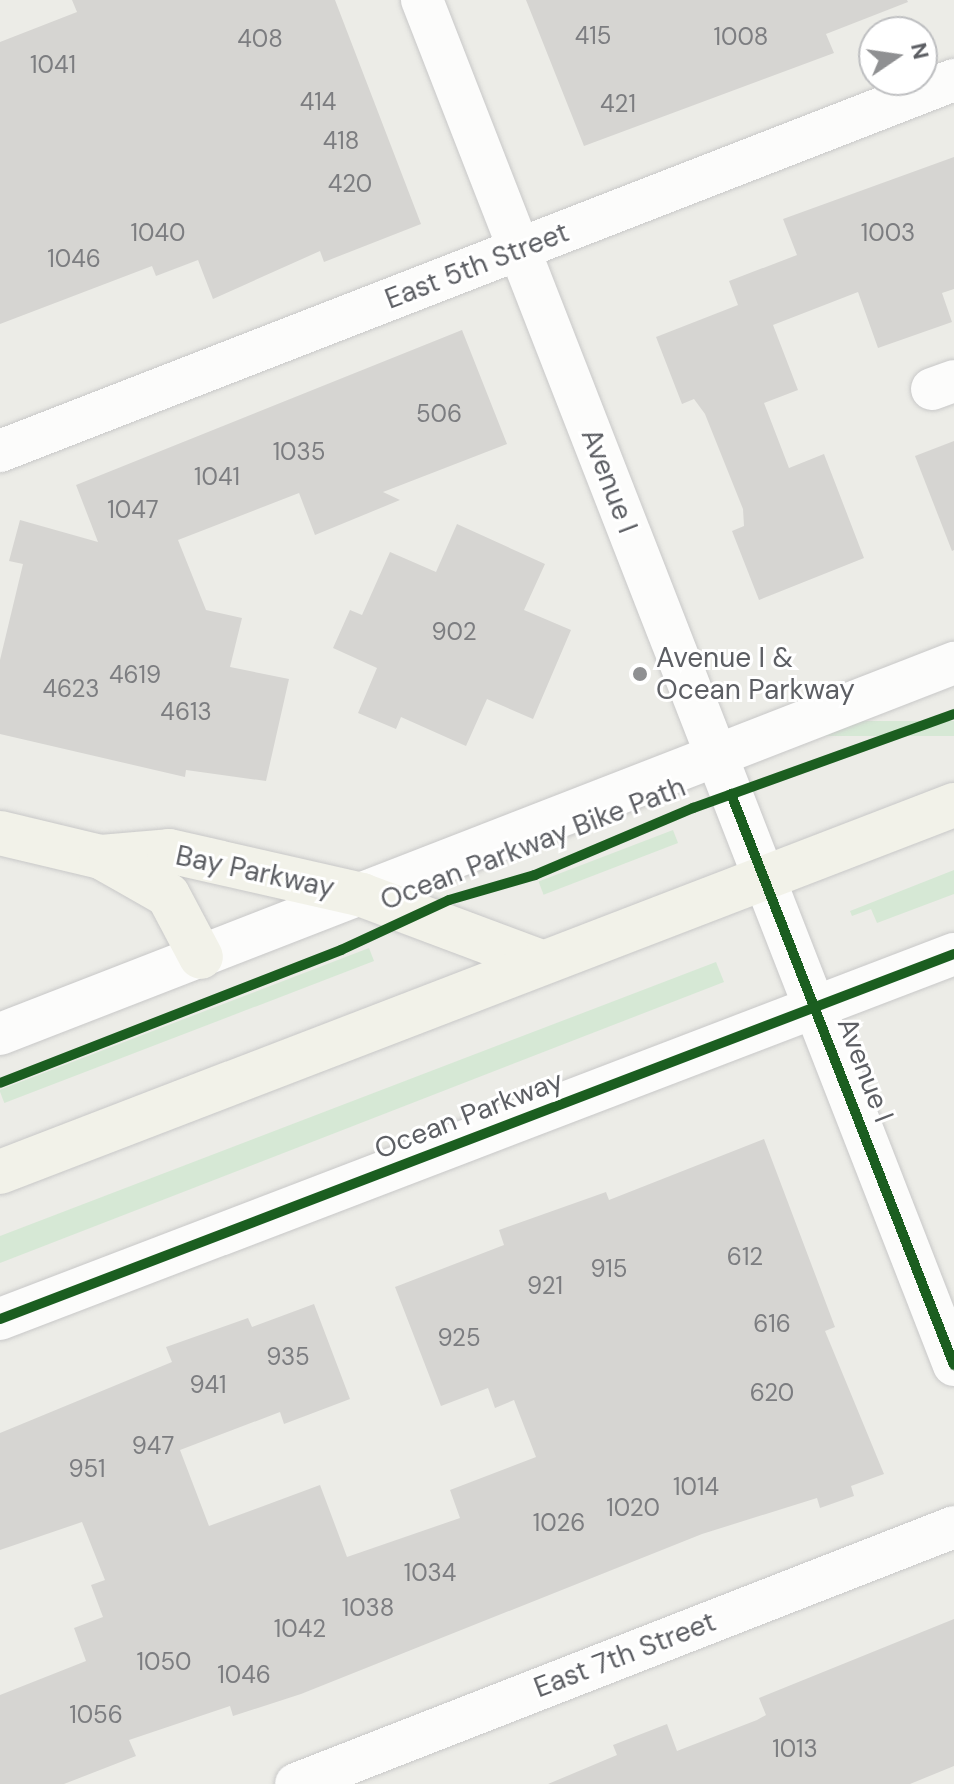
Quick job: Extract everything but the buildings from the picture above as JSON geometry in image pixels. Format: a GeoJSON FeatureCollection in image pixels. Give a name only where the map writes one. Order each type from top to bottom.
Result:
{"type":"FeatureCollection","features":[{"type":"Feature","properties":{"kind":"main road"},"geometry":{"type":"LineString","coordinates":[[0,1172],[954,805]]}},
{"type":"Feature","properties":{"kind":"main road","name":"Bay Parkway"},"geometry":{"type":"LineString","coordinates":[[0,833],[101,857],[168,895],[201,957]]}},
{"type":"Feature","properties":{"kind":"main road","name":"Bay Parkway"},"geometry":{"type":"LineString","coordinates":[[101,857],[169,851],[362,895],[541,962]]}},
{"type":"Feature","properties":{"kind":"street","name":"Avenue I"},"geometry":{"type":"LineString","coordinates":[[422,0],[954,1365]]}},
{"type":"Feature","properties":{"kind":"street","name":"East 5th Street"},"geometry":{"type":"LineString","coordinates":[[0,451],[954,80]]}},
{"type":"Feature","properties":{"kind":"street"},"geometry":{"type":"LineString","coordinates":[[0,1034],[954,663]]}},
{"type":"Feature","properties":{"kind":"street","name":"Ocean Parkway"},"geometry":{"type":"LineString","coordinates":[[0,1319],[954,954]]}},
{"type":"Feature","properties":{"kind":"street","name":"East 7th Street"},"geometry":{"type":"LineString","coordinates":[[296,1784],[954,1527]]}},
{"type":"Feature","properties":{"kind":"green space"},"geometry":{"type":"Polygon","coordinates":[[[805,721],[954,721],[954,736],[805,736],[805,721]]]}},
{"type":"Feature","properties":{"kind":"green space"},"geometry":{"type":"Polygon","coordinates":[[[673,830],[678,843],[544,895],[539,882],[673,830]]]}},
{"type":"Feature","properties":{"kind":"green space"},"geometry":{"type":"Polygon","coordinates":[[[954,870],[954,894],[877,923],[871,909],[852,916],[850,911],[954,870]]]}},
{"type":"Feature","properties":{"kind":"green space"},"geometry":{"type":"Polygon","coordinates":[[[369,948],[374,961],[4,1103],[0,1090],[369,948]]]}},
{"type":"Feature","properties":{"kind":"green space"},"geometry":{"type":"Polygon","coordinates":[[[716,962],[724,982],[0,1263],[0,1236],[716,962]]]}},
{"type":"Feature","properties":{"kind":"cycle path","name":"Ocean Parkway Bike Path"},"geometry":{"type":"LineString","coordinates":[[0,1083],[341,950],[449,900],[535,875],[693,808],[954,714]]}},
{"type":"Feature","properties":{"kind":"cycle path"},"geometry":{"type":"LineString","coordinates":[[731,794],[954,1365]]}},
{"type":"Feature","properties":{"kind":"cycle path"},"geometry":{"type":"LineString","coordinates":[[0,1319],[954,954]]}},
{"type":"Feature","properties":{"kind":"place","name":"Avenue I & Ocean Parkway"},"geometry":{"type":"Point","coordinates":[640,674]}}]}
